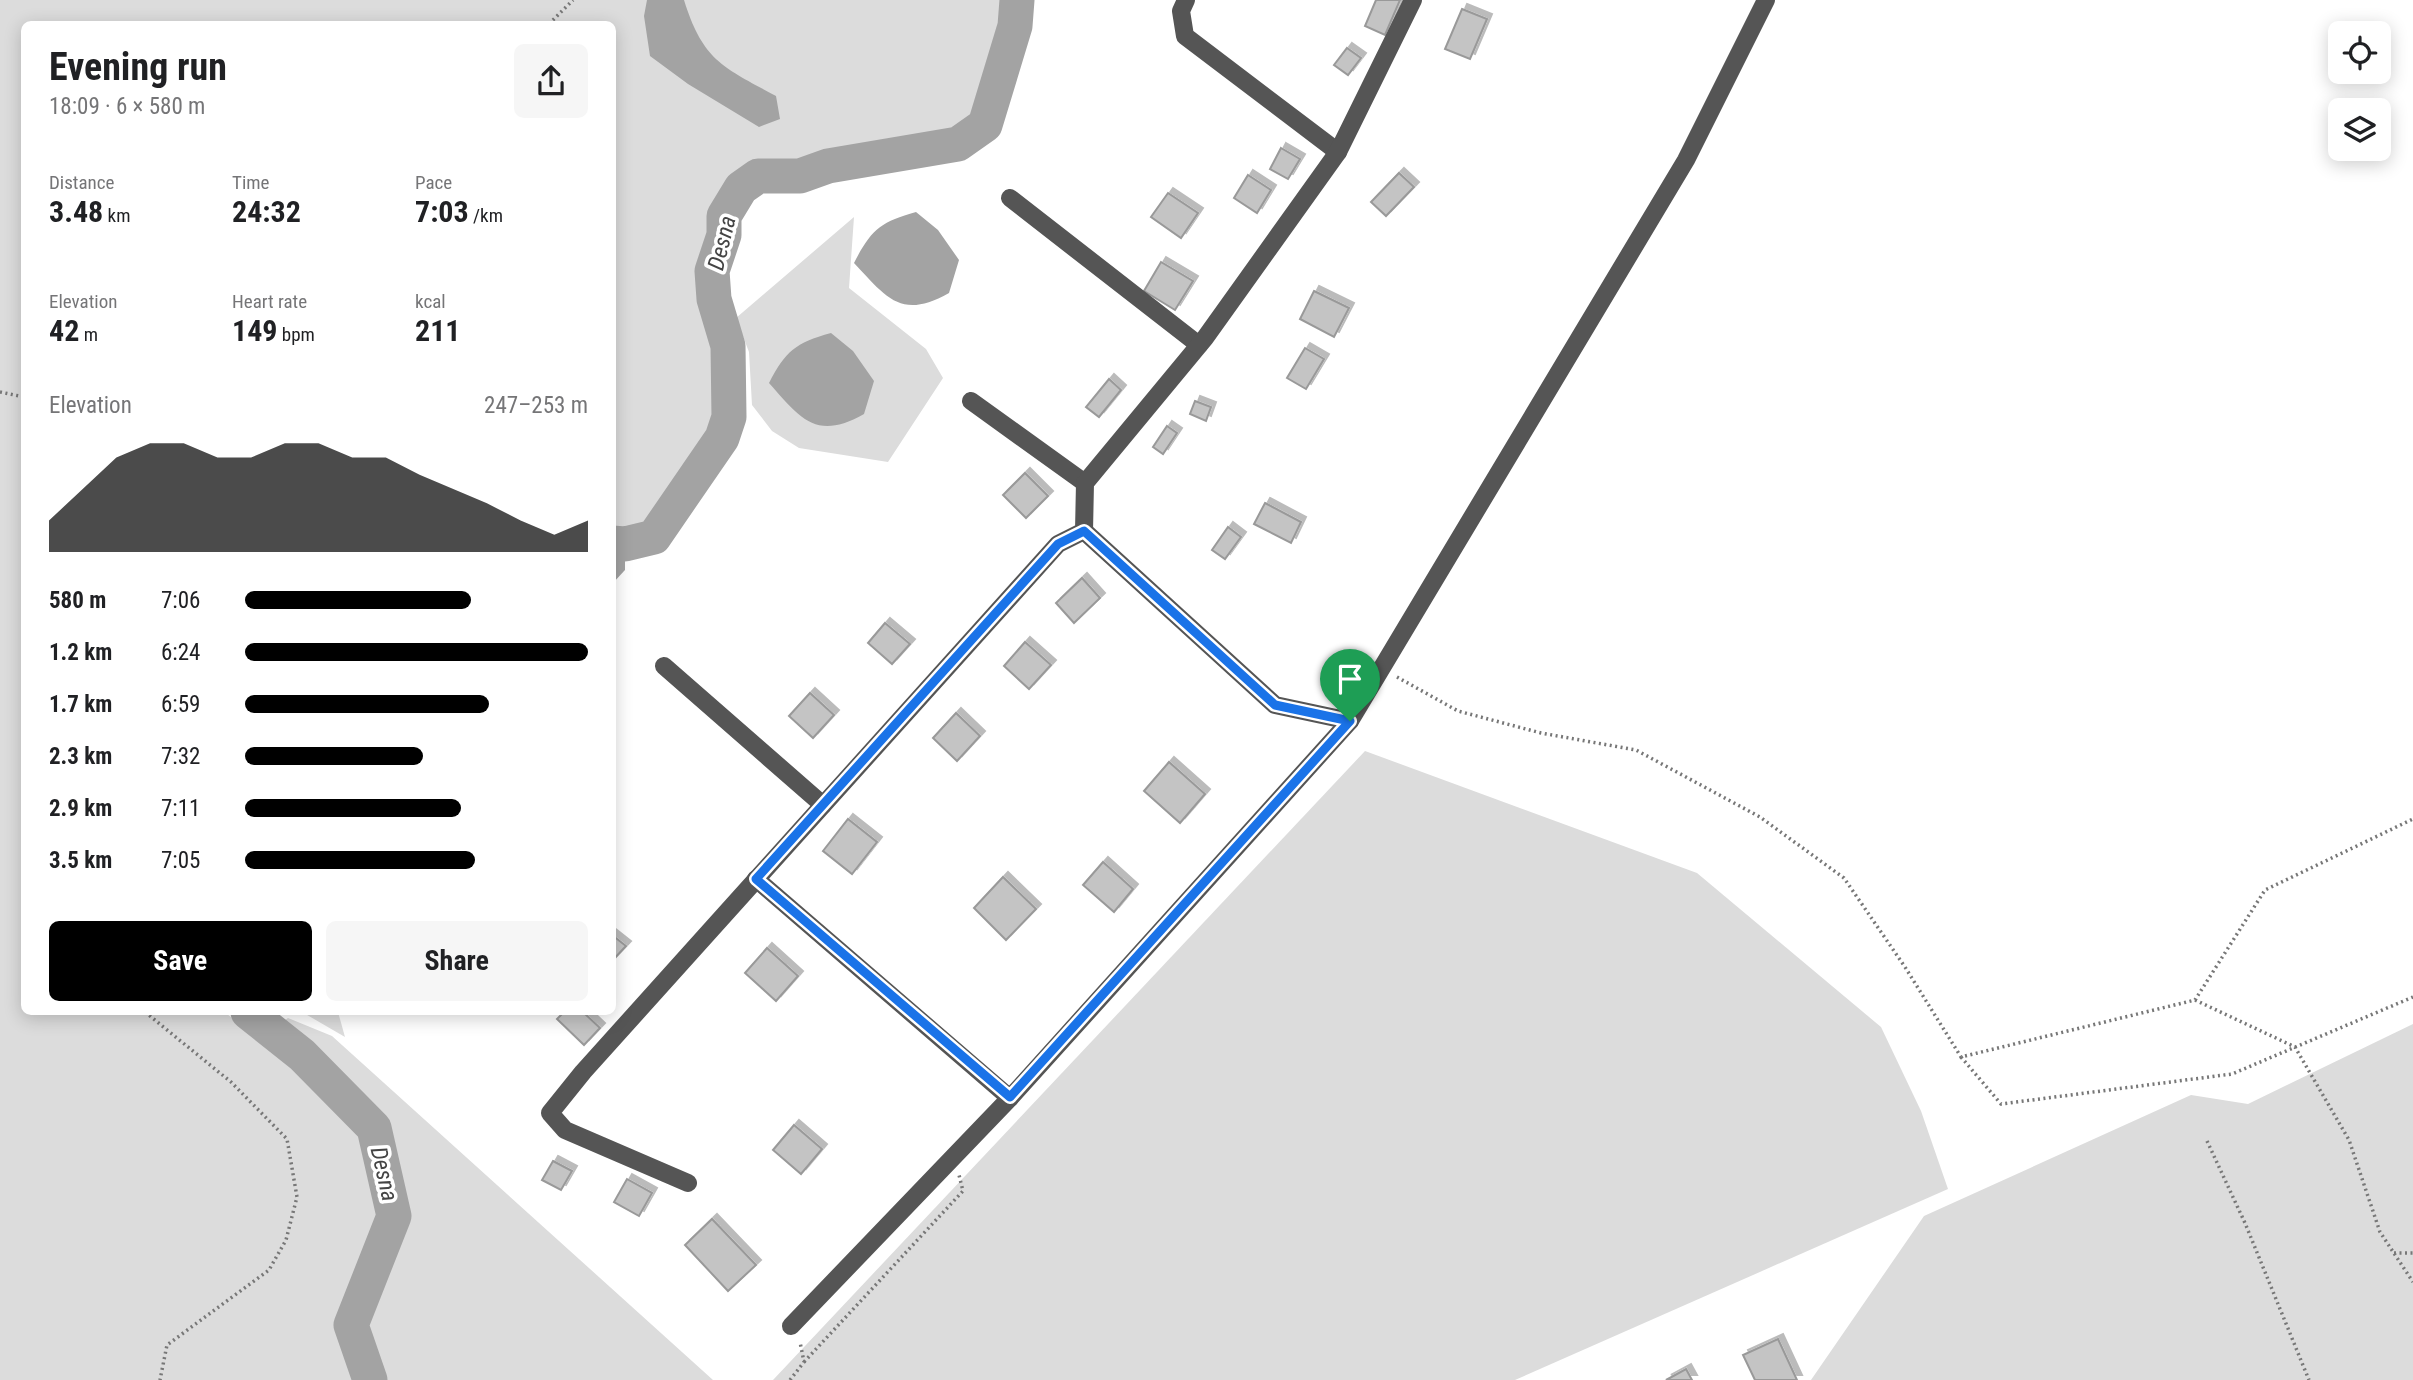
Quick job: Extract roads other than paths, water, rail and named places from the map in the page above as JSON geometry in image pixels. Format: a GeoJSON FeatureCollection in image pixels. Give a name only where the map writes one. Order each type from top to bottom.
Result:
{"type":"FeatureCollection","features":[{"type":"Feature","properties":{"kind":"street"},"geometry":{"type":"LineString","coordinates":[[1185,0],[1181,11],[1185,36],[1338,152]]}},
{"type":"Feature","properties":{"kind":"street"},"geometry":{"type":"LineString","coordinates":[[1350,721],[1275,705],[1084,531],[1085,483],[1199,345],[1338,152],[1413,0]]}},
{"type":"Feature","properties":{"kind":"street"},"geometry":{"type":"LineString","coordinates":[[791,1326],[1010,1097],[1350,721],[1686,160],[1766,0]]}},
{"type":"Feature","properties":{"kind":"street"},"geometry":{"type":"LineString","coordinates":[[1010,198],[1199,345]]}},
{"type":"Feature","properties":{"kind":"street"},"geometry":{"type":"LineString","coordinates":[[971,401],[1085,483]]}},
{"type":"Feature","properties":{"kind":"street"},"geometry":{"type":"LineString","coordinates":[[688,1183],[565,1130],[550,1113],[583,1072],[1058,544],[1084,531]]}},
{"type":"Feature","properties":{"kind":"street"},"geometry":{"type":"LineString","coordinates":[[664,666],[823,804]]}},
{"type":"Feature","properties":{"kind":"street"},"geometry":{"type":"LineString","coordinates":[[756,879],[1010,1097]]}},
{"type":"Feature","properties":{"kind":"waterway","name":"Desna"},"geometry":{"type":"LineString","coordinates":[[616,543],[625,544],[654,537],[722,438],[729,417],[728,346],[714,299],[712,271],[724,235],[724,216],[741,188],[758,176],[800,176],[828,166],[958,144],[985,125],[1015,26],[1017,0]]}},
{"type":"Feature","properties":{"kind":"waterway","name":"Desna"},"geometry":{"type":"LineString","coordinates":[[252,1015],[302,1055],[374,1128],[394,1216],[351,1325],[370,1380]]}}]}
